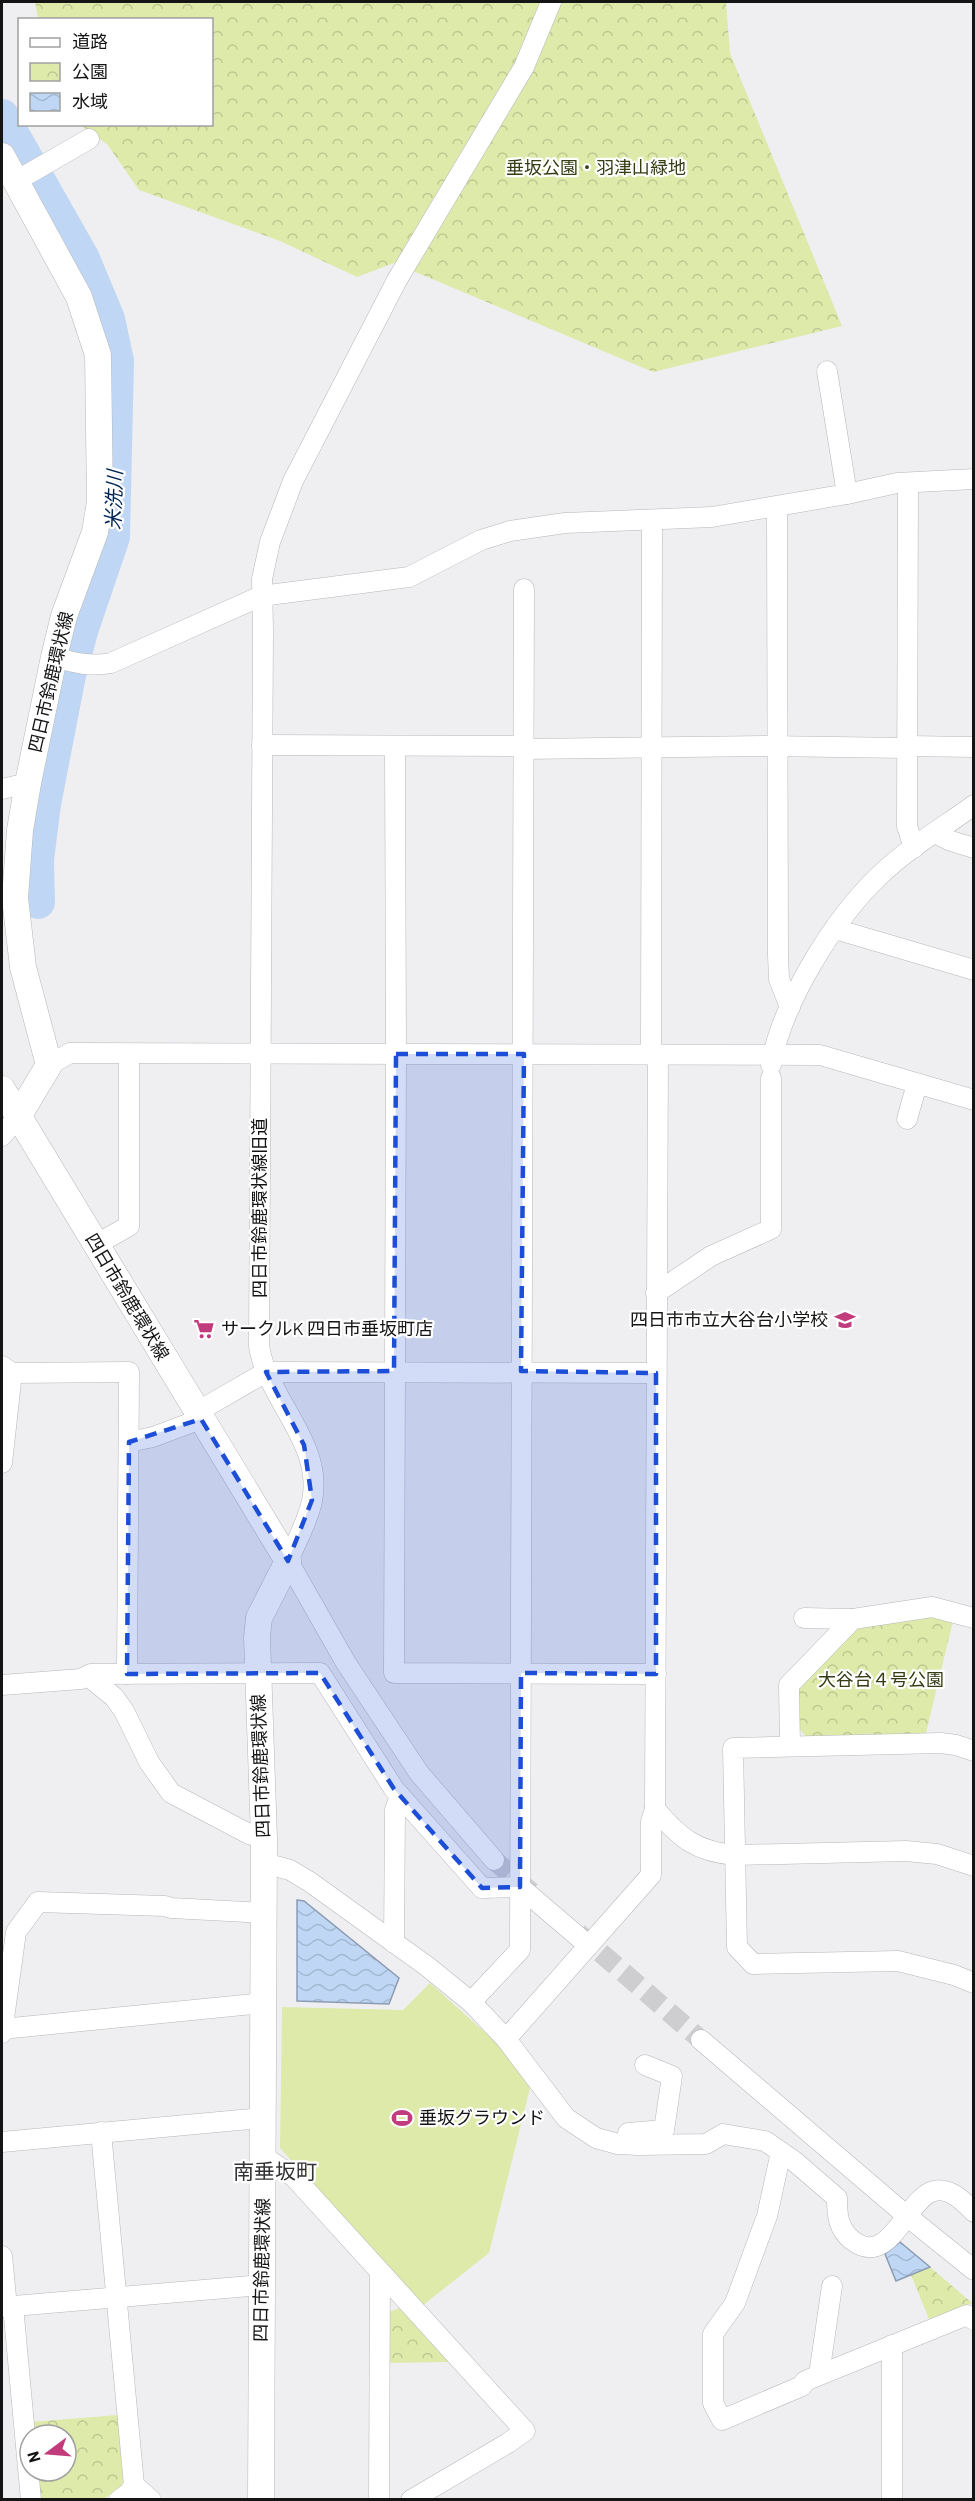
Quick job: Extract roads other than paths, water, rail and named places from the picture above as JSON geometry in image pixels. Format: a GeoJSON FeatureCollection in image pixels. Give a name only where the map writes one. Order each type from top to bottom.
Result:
{"type":"FeatureCollection","features":[{"type":"Feature","properties":{"kind":"main road","name":"四日市鈴鹿環状線"},"geometry":{"type":"LineString","coordinates":[[2,156],[23,177],[79,297],[98,355],[100,502],[95,532],[64,616],[58,659],[28,783],[20,830],[15,898],[23,967],[49,1065]]}},
{"type":"Feature","properties":{"kind":"main road"},"geometry":{"type":"LineString","coordinates":[[19,1115],[49,1065]]}},
{"type":"Feature","properties":{"kind":"main road","name":"四日市鈴鹿環状線"},"geometry":{"type":"LineString","coordinates":[[2,1089],[288,1561],[260,1618],[257,1637],[264,1851],[261,2499]]}},
{"type":"Feature","properties":{"kind":"street","name":"四日市鈴鹿環状線旧道"},"geometry":{"type":"LineString","coordinates":[[288,1561],[312,1500],[313,1481],[304,1445],[266,1372],[259,1346],[262,1054],[262,579],[270,542],[293,481],[397,280],[524,67],[551,2]]}},
{"type":"Feature","properties":{"kind":"street"},"geometry":{"type":"LineString","coordinates":[[23,177],[89,140]]}},
{"type":"Feature","properties":{"kind":"street"},"geometry":{"type":"LineString","coordinates":[[826,371],[847,494]]}},
{"type":"Feature","properties":{"kind":"street"},"geometry":{"type":"LineString","coordinates":[[58,659],[98,665],[123,658],[261,596],[409,577],[482,540],[510,531],[565,523],[712,517],[777,507],[897,483],[974,479]]}},
{"type":"Feature","properties":{"kind":"street"},"geometry":{"type":"LineString","coordinates":[[908,483],[907,826],[914,848]]}},
{"type":"Feature","properties":{"kind":"street"},"geometry":{"type":"LineString","coordinates":[[777,507],[778,955],[779,979],[790,1007]]}},
{"type":"Feature","properties":{"kind":"street"},"geometry":{"type":"LineString","coordinates":[[506,2039],[651,1875],[651,1822],[655,1809],[656,1674],[652,520]]}},
{"type":"Feature","properties":{"kind":"street"},"geometry":{"type":"LineString","coordinates":[[471,2002],[520,1950],[524,590]]}},
{"type":"Feature","properties":{"kind":"street"},"geometry":{"type":"LineString","coordinates":[[262,745],[524,748],[974,747]]}},
{"type":"Feature","properties":{"kind":"street"},"geometry":{"type":"LineString","coordinates":[[395,747],[394,1673],[656,1674]]}},
{"type":"Feature","properties":{"kind":"street"},"geometry":{"type":"LineString","coordinates":[[2,789],[28,783]]}},
{"type":"Feature","properties":{"kind":"street"},"geometry":{"type":"LineString","coordinates":[[656,1293],[711,1256],[771,1229],[772,1065],[790,1007],[805,976],[835,929],[878,877],[974,804]]}},
{"type":"Feature","properties":{"kind":"street"},"geometry":{"type":"LineString","coordinates":[[935,833],[951,842],[974,848]]}},
{"type":"Feature","properties":{"kind":"street"},"geometry":{"type":"LineString","coordinates":[[835,929],[974,970]]}},
{"type":"Feature","properties":{"kind":"street"},"geometry":{"type":"LineString","coordinates":[[49,1065],[70,1053],[654,1054],[772,1065],[820,1054],[974,1100]]}},
{"type":"Feature","properties":{"kind":"street"},"geometry":{"type":"LineString","coordinates":[[95,1245],[129,1226],[129,1054]]}},
{"type":"Feature","properties":{"kind":"street"},"geometry":{"type":"LineString","coordinates":[[907,1119],[917,1084]]}},
{"type":"Feature","properties":{"kind":"street"},"geometry":{"type":"LineString","coordinates":[[2,1136],[19,1115]]}},
{"type":"Feature","properties":{"kind":"street"},"geometry":{"type":"LineString","coordinates":[[2,1463],[7,1369],[129,1372],[128,1674]]}},
{"type":"Feature","properties":{"kind":"street"},"geometry":{"type":"LineString","coordinates":[[129,1442],[153,1437],[199,1415],[266,1372],[656,1372]]}},
{"type":"Feature","properties":{"kind":"street"},"geometry":{"type":"LineString","coordinates":[[288,1561],[346,1663],[419,1773],[494,1860]]}},
{"type":"Feature","properties":{"kind":"street"},"geometry":{"type":"LineString","coordinates":[[804,1617],[853,1619],[932,1607],[974,1618]]}},
{"type":"Feature","properties":{"kind":"street"},"geometry":{"type":"LineString","coordinates":[[790,1746],[789,1685],[853,1619]]}},
{"type":"Feature","properties":{"kind":"street"},"geometry":{"type":"LineString","coordinates":[[2,1685],[81,1680],[88,1676],[128,1674],[320,1673],[374,1761],[400,1796],[482,1888],[520,1887],[588,1945]]}},
{"type":"Feature","properties":{"kind":"street"},"geometry":{"type":"LineString","coordinates":[[88,1676],[119,1704],[149,1762],[171,1793],[249,1834],[264,1851],[394,1943],[471,2002],[506,2039],[566,2118],[596,2138],[627,2145],[705,2144],[723,2134],[765,2140],[837,2198],[837,2216],[841,2227],[857,2244],[869,2247],[879,2244],[892,2235],[926,2194],[934,2190],[944,2190],[958,2197],[974,2212]]}},
{"type":"Feature","properties":{"kind":"street"},"geometry":{"type":"LineString","coordinates":[[974,1751],[941,1743],[733,1748],[737,1947],[753,1964],[898,1961],[954,1975],[974,1983]]}},
{"type":"Feature","properties":{"kind":"street"},"geometry":{"type":"LineString","coordinates":[[394,1943],[395,1810],[400,1796]]}},
{"type":"Feature","properties":{"kind":"street"},"geometry":{"type":"LineString","coordinates":[[655,1809],[678,1835],[714,1854],[906,1851],[937,1854],[974,1866]]}},
{"type":"Feature","properties":{"kind":"street"},"geometry":{"type":"LineString","coordinates":[[263,2004],[2,2031],[16,1932],[38,1902],[165,1906],[264,1913]]}},
{"type":"Feature","properties":{"kind":"street"},"geometry":{"type":"LineString","coordinates":[[701,2040],[907,2216],[974,2270]]}},
{"type":"Feature","properties":{"kind":"street"},"geometry":{"type":"LineString","coordinates":[[627,2145],[628,2133],[664,2130],[672,2076],[645,2064]]}},
{"type":"Feature","properties":{"kind":"street"},"geometry":{"type":"LineString","coordinates":[[2,2142],[262,2118]]}},
{"type":"Feature","properties":{"kind":"street"},"geometry":{"type":"LineString","coordinates":[[101,2132],[134,2485],[129,2493],[119,2499]]}},
{"type":"Feature","properties":{"kind":"street"},"geometry":{"type":"LineString","coordinates":[[781,2152],[767,2216],[735,2303],[713,2334],[713,2403],[722,2420],[892,2344],[967,2315],[974,2320]]}},
{"type":"Feature","properties":{"kind":"street"},"geometry":{"type":"LineString","coordinates":[[263,2156],[294,2177],[525,2431],[411,2499]]}},
{"type":"Feature","properties":{"kind":"street"},"geometry":{"type":"LineString","coordinates":[[2,2256],[10,2369],[31,2499]]}},
{"type":"Feature","properties":{"kind":"street"},"geometry":{"type":"LineString","coordinates":[[379,2499],[380,2273]]}},
{"type":"Feature","properties":{"kind":"street"},"geometry":{"type":"LineString","coordinates":[[7,2307],[261,2285]]}},
{"type":"Feature","properties":{"kind":"street"},"geometry":{"type":"LineString","coordinates":[[819,2375],[832,2286]]}},
{"type":"Feature","properties":{"kind":"street"},"geometry":{"type":"LineString","coordinates":[[892,2344],[892,2499]]}},
{"type":"Feature","properties":{"kind":"street"},"geometry":{"type":"LineString","coordinates":[[134,2485],[151,2499]]}},
{"type":"Feature","properties":{"kind":"water"},"geometry":{"type":"Polygon","coordinates":[[[297,1900],[304,1901],[399,1978],[389,2004],[297,2001],[297,1900]]]}},
{"type":"Feature","properties":{"kind":"water"},"geometry":{"type":"Polygon","coordinates":[[[900,2242],[930,2267],[896,2281],[885,2254],[900,2242]]]}},
{"type":"Feature","properties":{"kind":"waterway","name":"米洗川"},"geometry":{"type":"LineString","coordinates":[[2,116],[83,259],[108,319],[117,361],[113,537],[82,628],[69,675],[44,804],[37,860],[38,902]]}},
{"type":"Feature","properties":{"kind":"tunnel"},"geometry":{"type":"LineString","coordinates":[[494,1860],[531,1892]]}},
{"type":"Feature","properties":{"kind":"tunnel"},"geometry":{"type":"LineString","coordinates":[[578,1933],[701,2040]]}},
{"type":"Feature","properties":{"kind":"place","name":"四日市市立大谷台小学校"},"geometry":{"type":"Point","coordinates":[845,1320]}},
{"type":"Feature","properties":{"kind":"place","name":"サークルK 四日市垂坂町店"},"geometry":{"type":"Point","coordinates":[204,1329]}},
{"type":"Feature","properties":{"kind":"place","name":"垂坂グラウンド"},"geometry":{"type":"Point","coordinates":[402,2118]}},
{"type":"Feature","properties":{"kind":"district","name":"南垂坂町"},"geometry":{"type":"Point","coordinates":[275,2172]}},
{"type":"Feature","properties":{"kind":"park label","name":"垂坂公園・羽津山緑地"},"geometry":{"type":"Point","coordinates":[596,168]}},
{"type":"Feature","properties":{"kind":"park label","name":"大谷台４号公園"},"geometry":{"type":"Point","coordinates":[881,1680]}}]}
